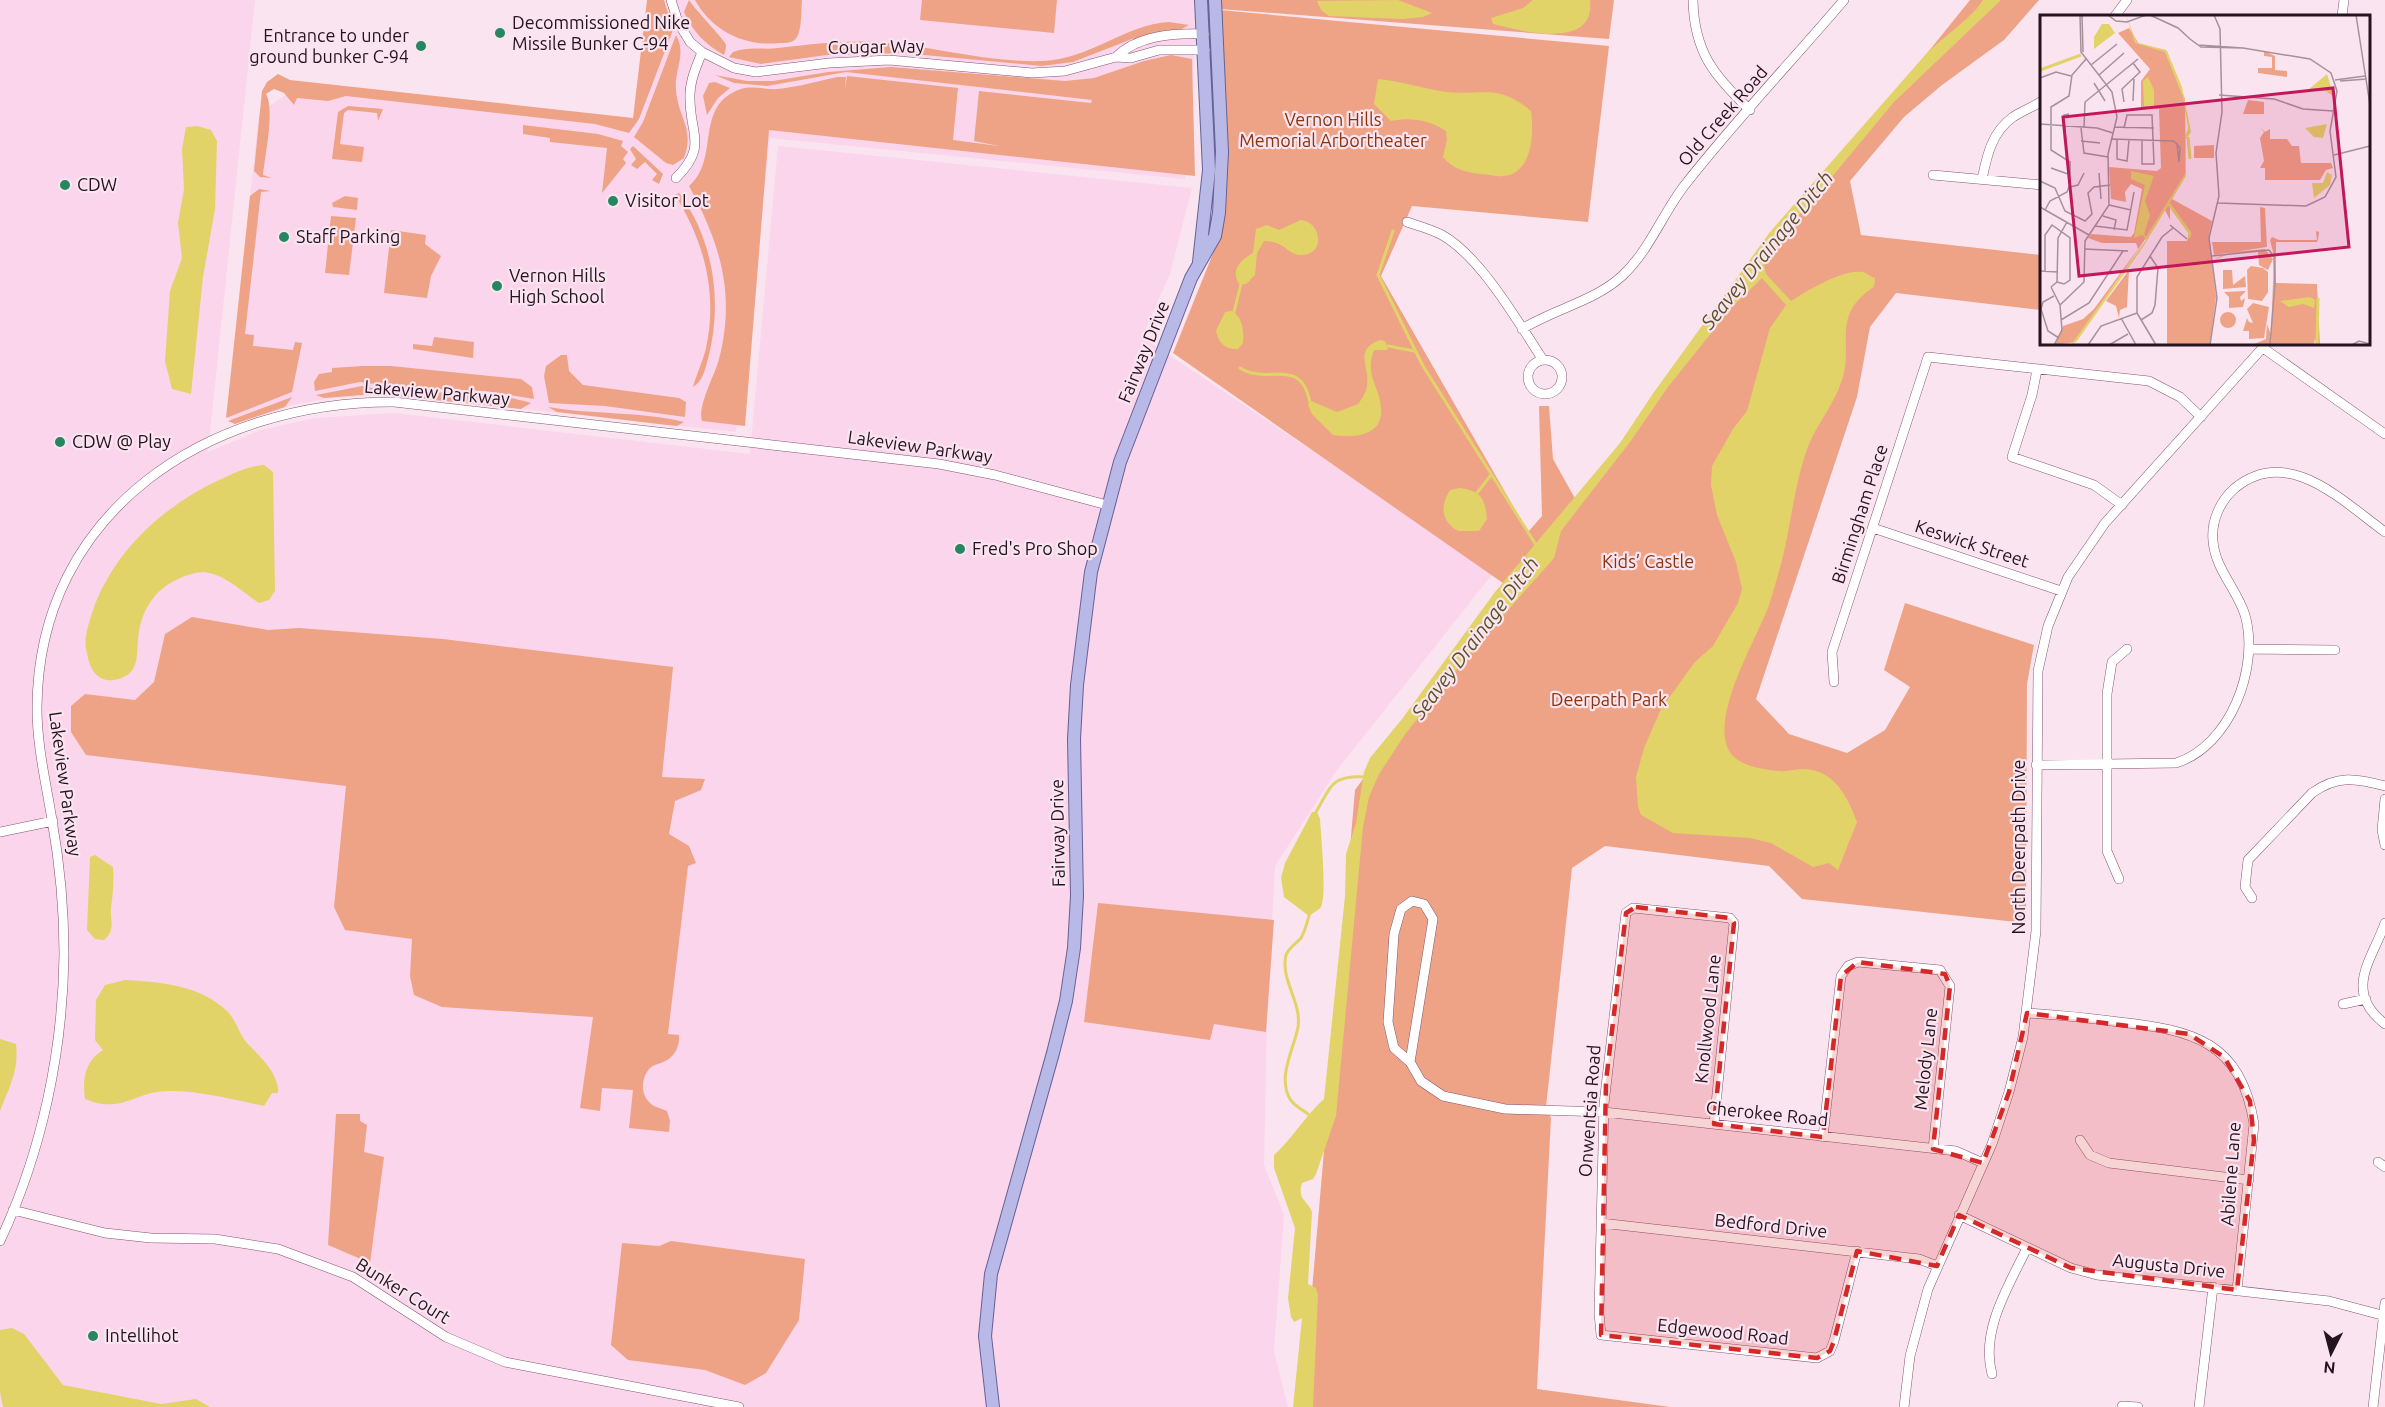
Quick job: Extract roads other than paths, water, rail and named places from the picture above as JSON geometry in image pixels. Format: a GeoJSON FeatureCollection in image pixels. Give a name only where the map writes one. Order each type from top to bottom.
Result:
{"type":"FeatureCollection","features":[{"type":"Feature","properties":{"kind":"main road","name":"Fairway Drive"},"geometry":{"type":"LineString","coordinates":[[1199,266],[1209,178],[1201,0]]}},
{"type":"Feature","properties":{"kind":"main road","name":"Fairway Drive"},"geometry":{"type":"LineString","coordinates":[[993,1407],[985,1336],[991,1274],[1055,1045],[1074,948],[1077,896],[1074,739],[1077,685],[1091,572],[1107,505],[1139,411],[1172,333],[1191,278],[1215,236],[1221,193],[1215,0]]}},
{"type":"Feature","properties":{"kind":"street","name":"Cougar Way"},"geometry":{"type":"LineString","coordinates":[[671,0],[678,22],[690,42],[702,52],[728,66],[756,72],[829,63],[889,60],[1032,73],[1065,71],[1116,57],[1131,58],[1174,49],[1205,50]]}},
{"type":"Feature","properties":{"kind":"street"},"geometry":{"type":"LineString","coordinates":[[1693,0],[1699,44],[1706,60],[1725,87],[1750,110]]}},
{"type":"Feature","properties":{"kind":"street","name":"Old Creek Road"},"geometry":{"type":"LineString","coordinates":[[1522,329],[1548,314],[1593,296],[1622,276],[1636,260],[1685,185],[1844,0]]}},
{"type":"Feature","properties":{"kind":"street"},"geometry":{"type":"LineString","coordinates":[[2116,15],[2127,0]]}},
{"type":"Feature","properties":{"kind":"street"},"geometry":{"type":"LineString","coordinates":[[2342,15],[2344,0]]}},
{"type":"Feature","properties":{"kind":"street","name":"Cougar Way"},"geometry":{"type":"LineString","coordinates":[[1116,57],[1127,45],[1148,38],[1204,34]]}},
{"type":"Feature","properties":{"kind":"street"},"geometry":{"type":"LineString","coordinates":[[676,178],[688,166],[696,145],[690,101],[691,84],[702,52]]}},
{"type":"Feature","properties":{"kind":"street"},"geometry":{"type":"LineString","coordinates":[[1982,179],[1987,153],[2000,129],[2012,118],[2040,102]]}},
{"type":"Feature","properties":{"kind":"street"},"geometry":{"type":"LineString","coordinates":[[1933,175],[2040,185]]}},
{"type":"Feature","properties":{"kind":"street"},"geometry":{"type":"LineString","coordinates":[[1407,222],[1442,236],[1460,248],[1475,264],[1543,360]]}},
{"type":"Feature","properties":{"kind":"street"},"geometry":{"type":"LineString","coordinates":[[2265,346],[2385,434]]}},
{"type":"Feature","properties":{"kind":"street","name":"North Deerpath Drive"},"geometry":{"type":"LineString","coordinates":[[1905,1407],[1910,1356],[1919,1316],[1937,1266],[1983,1163],[2010,1092],[2027,1013],[2036,932],[2037,671],[2048,626],[2061,591],[2078,562],[2122,505],[2265,346]]}},
{"type":"Feature","properties":{"kind":"street","name":"Birmingham Place"},"geometry":{"type":"LineString","coordinates":[[1834,682],[1832,652],[1928,357],[2037,370]]}},
{"type":"Feature","properties":{"kind":"street"},"geometry":{"type":"LineString","coordinates":[[2122,505],[2094,485],[2012,457],[2032,395],[2037,370],[2149,381],[2180,397],[2201,417]]}},
{"type":"Feature","properties":{"kind":"street","name":"Lakeview Parkway"},"geometry":{"type":"LineString","coordinates":[[0,1241],[37,1138],[58,1039],[63,992],[63,919],[53,821],[40,745],[38,683],[49,625],[56,602],[76,560],[120,503],[163,467],[204,444],[267,419],[341,403],[394,402],[927,462],[995,475],[1107,505]]}},
{"type":"Feature","properties":{"kind":"street"},"geometry":{"type":"LineString","coordinates":[[2036,765],[2176,763],[2192,756],[2229,717],[2239,699],[2250,649],[2241,606],[2216,560],[2214,550],[2216,516],[2229,493],[2244,481],[2262,473],[2282,470],[2301,475],[2385,532]]}},
{"type":"Feature","properties":{"kind":"street","name":"Keswick Street"},"geometry":{"type":"LineString","coordinates":[[1873,528],[2061,591]]}},
{"type":"Feature","properties":{"kind":"street"},"geometry":{"type":"LineString","coordinates":[[2119,879],[2107,851],[2107,694],[2110,667],[2116,657],[2127,649]]}},
{"type":"Feature","properties":{"kind":"street"},"geometry":{"type":"LineString","coordinates":[[2250,649],[2335,650]]}},
{"type":"Feature","properties":{"kind":"street"},"geometry":{"type":"LineString","coordinates":[[2252,898],[2245,887],[2248,860],[2312,793],[2328,783],[2344,778],[2385,786]]}},
{"type":"Feature","properties":{"kind":"street"},"geometry":{"type":"LineString","coordinates":[[2385,799],[2382,830],[2385,844]]}},
{"type":"Feature","properties":{"kind":"street"},"geometry":{"type":"LineString","coordinates":[[0,832],[53,821]]}},
{"type":"Feature","properties":{"kind":"street","name":"Cherokee Road"},"geometry":{"type":"LineString","coordinates":[[1410,1062],[1433,918],[1424,904],[1412,901],[1401,909],[1394,934],[1388,1022],[1394,1048],[1410,1062],[1421,1082],[1443,1096],[1505,1109],[1604,1112],[1956,1151],[1983,1163]]}},
{"type":"Feature","properties":{"kind":"street","name":"Knollwood Lane"},"geometry":{"type":"LineString","coordinates":[[1626,913],[1636,907],[1730,918],[1734,923],[1714,1124]]}},
{"type":"Feature","properties":{"kind":"street","name":"Onwentsia Road"},"geometry":{"type":"LineString","coordinates":[[1616,1337],[1601,1335],[1599,1312],[1601,1223],[1604,1112],[1626,913]]}},
{"type":"Feature","properties":{"kind":"street"},"geometry":{"type":"LineString","coordinates":[[2385,923],[2364,967],[2363,983],[2371,1010],[2385,1024]]}},
{"type":"Feature","properties":{"kind":"street","name":"Melody Lane"},"geometry":{"type":"LineString","coordinates":[[1823,1137],[1841,976],[1848,966],[1865,961],[1940,970],[1945,974],[1950,986],[1933,1149]]}},
{"type":"Feature","properties":{"kind":"street"},"geometry":{"type":"LineString","coordinates":[[2343,1005],[2366,999]]}},
{"type":"Feature","properties":{"kind":"street","name":"Abilene Lane"},"geometry":{"type":"LineString","coordinates":[[2027,1013],[2170,1028],[2207,1043],[2233,1069],[2250,1101],[2254,1140],[2237,1290]]}},
{"type":"Feature","properties":{"kind":"street"},"geometry":{"type":"LineString","coordinates":[[2080,1140],[2090,1155],[2109,1163],[2249,1180]]}},
{"type":"Feature","properties":{"kind":"street","name":"Bunker Court"},"geometry":{"type":"LineString","coordinates":[[13,1210],[105,1233],[151,1238],[215,1239],[278,1249],[353,1277],[446,1337],[505,1362],[739,1407]]}},
{"type":"Feature","properties":{"kind":"street","name":"Augusta Drive"},"geometry":{"type":"LineString","coordinates":[[1959,1215],[2071,1268],[2097,1275],[2329,1301],[2384,1316]]}},
{"type":"Feature","properties":{"kind":"street","name":"Bedford Drive"},"geometry":{"type":"LineString","coordinates":[[1601,1223],[1920,1259],[1937,1266]]}},
{"type":"Feature","properties":{"kind":"street"},"geometry":{"type":"LineString","coordinates":[[1992,1374],[1988,1346],[1996,1316],[2027,1248]]}},
{"type":"Feature","properties":{"kind":"street","name":"Edgewood Road"},"geometry":{"type":"LineString","coordinates":[[1616,1337],[1817,1358],[1826,1355],[1834,1341],[1857,1251]]}},
{"type":"Feature","properties":{"kind":"street"},"geometry":{"type":"LineString","coordinates":[[2199,1407],[2213,1287]]}},
{"type":"Feature","properties":{"kind":"street"},"geometry":{"type":"LineString","coordinates":[[2373,1407],[2385,1303]]}},
{"type":"Feature","properties":{"kind":"street"},"geometry":{"type":"LineString","coordinates":[[2122,1406],[2138,1407]]}},
{"type":"Feature","properties":{"kind":"water"},"geometry":{"type":"Polygon","coordinates":[[[1398,0],[1432,13],[1423,17],[1403,19],[1329,16],[1321,10],[1317,1],[1398,0]]]}},
{"type":"Feature","properties":{"kind":"water"},"geometry":{"type":"Polygon","coordinates":[[[1533,0],[1590,0],[1589,16],[1581,26],[1570,32],[1555,34],[1493,24],[1491,18],[1523,8],[1533,0]]]}},
{"type":"Feature","properties":{"kind":"water","name":"Seavey Drainage Ditch"},"geometry":{"type":"Polygon","coordinates":[[[1983,0],[2001,0],[1893,103],[1817,195],[1779,236],[1764,265],[1766,274],[1791,301],[1845,274],[1862,272],[1875,278],[1874,287],[1852,308],[1846,331],[1846,355],[1842,380],[1807,449],[1772,597],[1737,677],[1726,716],[1725,734],[1728,749],[1737,759],[1766,770],[1812,770],[1828,777],[1841,790],[1857,822],[1838,870],[1829,863],[1813,867],[1771,843],[1750,838],[1673,833],[1641,815],[1638,807],[1636,777],[1644,748],[1661,709],[1694,663],[1713,646],[1738,603],[1742,589],[1736,562],[1717,515],[1711,485],[1712,466],[1733,429],[1747,411],[1770,328],[1786,305],[1762,278],[1732,307],[1668,387],[1630,442],[1561,531],[1554,558],[1459,666],[1406,733],[1379,774],[1369,797],[1363,827],[1336,1116],[1316,1174],[1313,1179],[1302,1183],[1301,1189],[1302,1196],[1312,1212],[1308,1284],[1316,1288],[1318,1295],[1313,1407],[1293,1407],[1302,1318],[1294,1322],[1291,1317],[1288,1298],[1295,1228],[1274,1168],[1274,1155],[1324,1099],[1345,896],[1346,854],[1356,823],[1364,772],[1370,758],[1402,719],[1495,592],[1620,443],[1654,392],[1770,232],[1926,54],[1965,20],[1983,0]]]}},
{"type":"Feature","properties":{"kind":"water"},"geometry":{"type":"Polygon","coordinates":[[[1378,79],[1447,92],[1490,92],[1519,102],[1531,111],[1531,141],[1526,160],[1513,174],[1503,176],[1464,171],[1455,167],[1443,157],[1447,140],[1446,131],[1420,120],[1391,121],[1374,104],[1378,79]]]}},
{"type":"Feature","properties":{"kind":"water"},"geometry":{"type":"Polygon","coordinates":[[[197,126],[211,130],[217,141],[215,209],[203,277],[191,394],[172,389],[165,361],[170,291],[182,258],[178,223],[184,189],[182,149],[186,127],[197,126]]]}},
{"type":"Feature","properties":{"kind":"water"},"geometry":{"type":"Polygon","coordinates":[[[1301,220],[1308,222],[1316,231],[1318,244],[1315,249],[1310,253],[1298,255],[1277,243],[1264,241],[1257,253],[1255,275],[1246,284],[1239,284],[1236,269],[1253,253],[1256,229],[1267,225],[1279,230],[1301,220]]]}},
{"type":"Feature","properties":{"kind":"water"},"geometry":{"type":"Polygon","coordinates":[[[1232,311],[1241,321],[1243,330],[1243,343],[1238,349],[1223,345],[1216,331],[1225,312],[1232,311]]]}},
{"type":"Feature","properties":{"kind":"water"},"geometry":{"type":"Polygon","coordinates":[[[1380,340],[1385,341],[1388,350],[1374,350],[1371,359],[1372,374],[1381,409],[1377,425],[1365,434],[1333,435],[1312,414],[1308,405],[1311,401],[1337,412],[1358,404],[1367,386],[1365,354],[1372,344],[1380,340]]]}},
{"type":"Feature","properties":{"kind":"water"},"geometry":{"type":"Polygon","coordinates":[[[264,465],[273,472],[275,591],[269,600],[259,603],[225,579],[204,572],[178,579],[161,589],[145,612],[139,630],[136,661],[132,671],[116,680],[99,677],[89,661],[86,633],[101,591],[126,552],[158,519],[196,492],[240,471],[264,465]]]}},
{"type":"Feature","properties":{"kind":"water"},"geometry":{"type":"Polygon","coordinates":[[[1460,488],[1473,491],[1483,501],[1487,519],[1479,531],[1458,531],[1445,518],[1444,507],[1450,490],[1460,488]]]}},
{"type":"Feature","properties":{"kind":"water"},"geometry":{"type":"Polygon","coordinates":[[[1312,812],[1317,812],[1320,819],[1324,891],[1321,907],[1309,916],[1284,897],[1281,878],[1285,863],[1312,812]]]}},
{"type":"Feature","properties":{"kind":"water"},"geometry":{"type":"Polygon","coordinates":[[[95,855],[113,867],[111,929],[104,940],[95,939],[87,930],[90,857],[95,855]]]}},
{"type":"Feature","properties":{"kind":"water"},"geometry":{"type":"Polygon","coordinates":[[[125,980],[180,987],[206,996],[217,1003],[228,1012],[244,1039],[272,1072],[278,1093],[272,1093],[264,1106],[183,1091],[159,1092],[109,1104],[85,1099],[86,1071],[92,1059],[103,1050],[95,1040],[96,1000],[105,985],[125,980]]]}},
{"type":"Feature","properties":{"kind":"water"},"geometry":{"type":"Polygon","coordinates":[[[0,1039],[16,1044],[17,1054],[12,1079],[0,1111],[0,1039]]]}},
{"type":"Feature","properties":{"kind":"water"},"geometry":{"type":"Polygon","coordinates":[[[12,1328],[24,1334],[63,1385],[161,1404],[196,1399],[210,1407],[3,1407],[0,1392],[0,1330],[12,1328]]]}},
{"type":"Feature","properties":{"kind":"waterway"},"geometry":{"type":"LineString","coordinates":[[1393,231],[1378,275],[1423,366],[1538,548]]}},
{"type":"Feature","properties":{"kind":"waterway"},"geometry":{"type":"LineString","coordinates":[[1234,312],[1241,284]]}},
{"type":"Feature","properties":{"kind":"waterway"},"geometry":{"type":"LineString","coordinates":[[1388,346],[1414,351]]}},
{"type":"Feature","properties":{"kind":"waterway"},"geometry":{"type":"LineString","coordinates":[[1240,368],[1251,373],[1291,376],[1299,380],[1306,388],[1310,403]]}},
{"type":"Feature","properties":{"kind":"waterway"},"geometry":{"type":"LineString","coordinates":[[1477,493],[1491,475]]}},
{"type":"Feature","properties":{"kind":"waterway"},"geometry":{"type":"LineString","coordinates":[[1316,812],[1330,789],[1339,780],[1367,777]]}},
{"type":"Feature","properties":{"kind":"waterway"},"geometry":{"type":"LineString","coordinates":[[1308,1114],[1291,1101],[1286,1090],[1286,1072],[1298,1027],[1298,1018],[1285,964],[1287,952],[1301,938],[1309,916]]}},
{"type":"Feature","properties":{"kind":"place","name":"Decommissioned Nike Missile Bunker C-94"},"geometry":{"type":"Point","coordinates":[500,33]}},
{"type":"Feature","properties":{"kind":"place","name":"Entrance to under ground bunker C-94"},"geometry":{"type":"Point","coordinates":[421,46]}},
{"type":"Feature","properties":{"kind":"place","name":"CDW"},"geometry":{"type":"Point","coordinates":[65,185]}},
{"type":"Feature","properties":{"kind":"place","name":"Visitor Lot"},"geometry":{"type":"Point","coordinates":[613,201]}},
{"type":"Feature","properties":{"kind":"place","name":"Staff Parking"},"geometry":{"type":"Point","coordinates":[284,237]}},
{"type":"Feature","properties":{"kind":"place","name":"Vernon Hills High School"},"geometry":{"type":"Point","coordinates":[497,286]}},
{"type":"Feature","properties":{"kind":"place","name":"CDW @ Play"},"geometry":{"type":"Point","coordinates":[60,442]}},
{"type":"Feature","properties":{"kind":"place","name":"Fred's Pro Shop"},"geometry":{"type":"Point","coordinates":[960,549]}},
{"type":"Feature","properties":{"kind":"place","name":"Intellihot"},"geometry":{"type":"Point","coordinates":[93,1336]}},
{"type":"Feature","properties":{"kind":"park label","name":"Vernon Hills Memorial Arbortheater"},"geometry":{"type":"Point","coordinates":[1333,130]}},
{"type":"Feature","properties":{"kind":"park label","name":"Kids’ Castle"},"geometry":{"type":"Point","coordinates":[1648,562]}},
{"type":"Feature","properties":{"kind":"park label","name":"Deerpath Park"},"geometry":{"type":"Point","coordinates":[1609,700]}}]}
